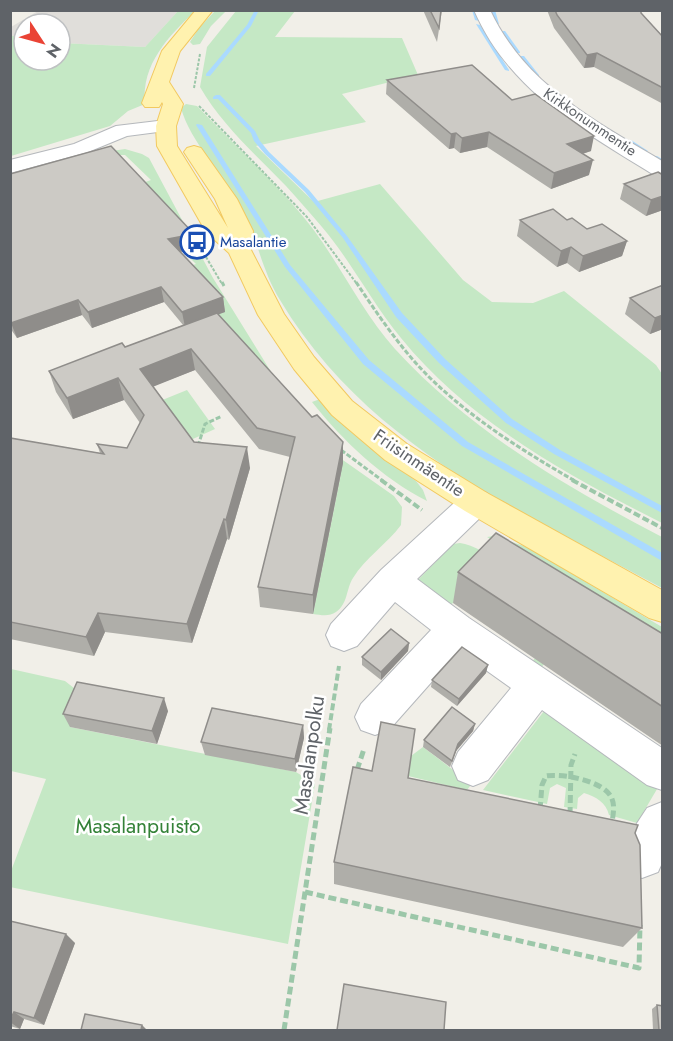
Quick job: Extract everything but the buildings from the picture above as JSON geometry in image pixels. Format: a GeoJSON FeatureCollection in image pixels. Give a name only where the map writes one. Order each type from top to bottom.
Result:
{"type":"FeatureCollection","features":[{"type":"Feature","properties":{"kind":"main road","name":"Friisinmäentie"},"geometry":{"type":"LineString","coordinates":[[205,10],[174,45],[151,106],[166,126],[187,141],[226,199],[241,231],[240,250],[270,315],[304,363],[342,408],[396,452],[476,502],[663,608]]}},
{"type":"Feature","properties":{"kind":"street","name":"Kirkkonummentie"},"geometry":{"type":"LineString","coordinates":[[482,10],[489,27],[508,55],[549,97],[581,120],[663,170]]}},
{"type":"Feature","properties":{"kind":"street"},"geometry":{"type":"LineString","coordinates":[[10,167],[81,148],[129,144],[166,126]]}},
{"type":"Feature","properties":{"kind":"street"},"geometry":{"type":"LineString","coordinates":[[344,635],[393,580],[476,502]]}},
{"type":"Feature","properties":{"kind":"street"},"geometry":{"type":"LineString","coordinates":[[393,580],[456,629],[663,771]]}},
{"type":"Feature","properties":{"kind":"street"},"geometry":{"type":"LineString","coordinates":[[375,717],[456,629]]}},
{"type":"Feature","properties":{"kind":"street"},"geometry":{"type":"LineString","coordinates":[[472,766],[538,685]]}},
{"type":"Feature","properties":{"kind":"path"},"geometry":{"type":"LineString","coordinates":[[194,94],[202,47]]}},
{"type":"Feature","properties":{"kind":"path"},"geometry":{"type":"LineString","coordinates":[[195,102],[294,203],[321,235],[390,334],[447,394],[536,460],[663,528]]}},
{"type":"Feature","properties":{"kind":"path"},"geometry":{"type":"LineString","coordinates":[[197,446],[205,424],[222,416]]}},
{"type":"Feature","properties":{"kind":"path"},"geometry":{"type":"LineString","coordinates":[[416,518],[421,509]]}},
{"type":"Feature","properties":{"kind":"path","name":"Masalanpolku"},"geometry":{"type":"LineString","coordinates":[[284,1030],[344,635]]}},
{"type":"Feature","properties":{"kind":"path"},"geometry":{"type":"LineString","coordinates":[[366,777],[355,774],[375,717]]}},
{"type":"Feature","properties":{"kind":"path"},"geometry":{"type":"LineString","coordinates":[[560,817],[570,819],[571,765],[589,720]]}},
{"type":"Feature","properties":{"kind":"path"},"geometry":{"type":"LineString","coordinates":[[540,812],[542,785],[546,776],[551,774],[571,778],[608,791],[614,805],[611,828],[601,825]]}},
{"type":"Feature","properties":{"kind":"path"},"geometry":{"type":"LineString","coordinates":[[529,810],[550,815]]}},
{"type":"Feature","properties":{"kind":"path"},"geometry":{"type":"LineString","coordinates":[[305,892],[639,968],[640,923]]}},
{"type":"Feature","properties":{"kind":"shaded area"},"geometry":{"type":"Polygon","coordinates":[[[178,11],[145,47],[72,44],[72,12],[36,12],[178,11]]]}},
{"type":"Feature","properties":{"kind":"green space"},"geometry":{"type":"Polygon","coordinates":[[[178,11],[195,11],[167,41],[152,64],[147,76],[145,104],[128,111],[110,126],[11,156],[10,36],[12,36],[12,72],[72,72],[72,44],[145,47],[178,11]]]}},
{"type":"Feature","properties":{"kind":"green space"},"geometry":{"type":"Polygon","coordinates":[[[215,11],[226,11],[211,26],[200,44],[193,45],[190,42],[199,28],[215,11]]]}},
{"type":"Feature","properties":{"kind":"green space"},"geometry":{"type":"Polygon","coordinates":[[[236,11],[295,11],[275,37],[402,38],[418,75],[342,94],[366,122],[256,146],[314,202],[380,184],[463,280],[492,302],[533,303],[564,291],[656,365],[662,374],[662,523],[556,466],[489,421],[428,368],[401,338],[380,311],[333,240],[286,186],[229,127],[200,87],[207,47],[236,11]]]}},
{"type":"Feature","properties":{"kind":"green space"},"geometry":{"type":"Polygon","coordinates":[[[186,104],[197,106],[300,213],[324,244],[383,335],[454,406],[520,455],[590,498],[662,537],[662,588],[554,531],[450,470],[402,435],[357,396],[316,351],[280,300],[242,208],[186,121],[181,108],[186,104]]]}},
{"type":"Feature","properties":{"kind":"green space"},"geometry":{"type":"Polygon","coordinates":[[[125,149],[149,158],[213,278],[289,401],[340,458],[394,496],[402,507],[401,525],[358,571],[351,582],[343,605],[333,614],[313,614],[341,474],[236,353],[184,268],[196,264],[183,251],[137,185],[151,180],[125,155],[86,155],[125,149]]]}},
{"type":"Feature","properties":{"kind":"green space"},"geometry":{"type":"Polygon","coordinates":[[[187,390],[215,429],[184,443],[155,403],[187,390]]]}},
{"type":"Feature","properties":{"kind":"green space"},"geometry":{"type":"Polygon","coordinates":[[[320,399],[351,432],[416,481],[427,501],[410,492],[364,458],[312,402],[320,399]]]}},
{"type":"Feature","properties":{"kind":"green space"},"geometry":{"type":"Polygon","coordinates":[[[494,536],[527,547],[662,627],[662,642],[487,537],[494,536]]]}},
{"type":"Feature","properties":{"kind":"green space"},"geometry":{"type":"Polygon","coordinates":[[[460,543],[473,547],[504,564],[579,621],[540,669],[531,663],[570,615],[489,565],[448,608],[413,585],[453,544],[460,543]]]}},
{"type":"Feature","properties":{"kind":"green space","name":"Masalanpuisto"},"geometry":{"type":"Polygon","coordinates":[[[11,669],[65,681],[84,696],[70,727],[296,772],[315,784],[288,944],[10,887],[11,871],[46,779],[11,771],[11,669]]]}},
{"type":"Feature","properties":{"kind":"green space"},"geometry":{"type":"Polygon","coordinates":[[[551,702],[660,784],[637,823],[609,815],[606,807],[600,801],[584,793],[578,798],[577,809],[564,807],[566,788],[557,784],[550,788],[547,804],[483,790],[551,702]]]}},
{"type":"Feature","properties":{"kind":"green space"},"geometry":{"type":"Polygon","coordinates":[[[423,747],[469,782],[470,786],[467,790],[408,776],[411,756],[423,747]]]}},
{"type":"Feature","properties":{"kind":"waterway"},"geometry":{"type":"LineString","coordinates":[[208,75],[249,25],[257,10]]}},
{"type":"Feature","properties":{"kind":"waterway"},"geometry":{"type":"LineString","coordinates":[[474,10],[477,20]]}},
{"type":"Feature","properties":{"kind":"waterway"},"geometry":{"type":"LineString","coordinates":[[493,10],[497,23]]}},
{"type":"Feature","properties":{"kind":"waterway"},"geometry":{"type":"LineString","coordinates":[[478,25],[507,70]]}},
{"type":"Feature","properties":{"kind":"waterway"},"geometry":{"type":"LineString","coordinates":[[503,32],[518,52]]}},
{"type":"Feature","properties":{"kind":"waterway"},"geometry":{"type":"LineString","coordinates":[[522,57],[537,76]]}},
{"type":"Feature","properties":{"kind":"waterway"},"geometry":{"type":"LineString","coordinates":[[215,98],[218,96],[253,132],[267,153],[307,191],[345,237],[399,315],[442,361],[509,421],[557,452],[662,510]]}},
{"type":"Feature","properties":{"kind":"waterway"},"geometry":{"type":"LineString","coordinates":[[199,125],[287,266],[366,362],[465,444],[662,557]]}},
{"type":"Feature","properties":{"kind":"waterway"},"geometry":{"type":"LineString","coordinates":[[629,141],[645,151]]}},
{"type":"Feature","properties":{"kind":"waterway"},"geometry":{"type":"LineString","coordinates":[[655,157],[662,161]]}},
{"type":"Feature","properties":{"kind":"place","name":"Masalantie"},"geometry":{"type":"Point","coordinates":[197,242]}}]}
